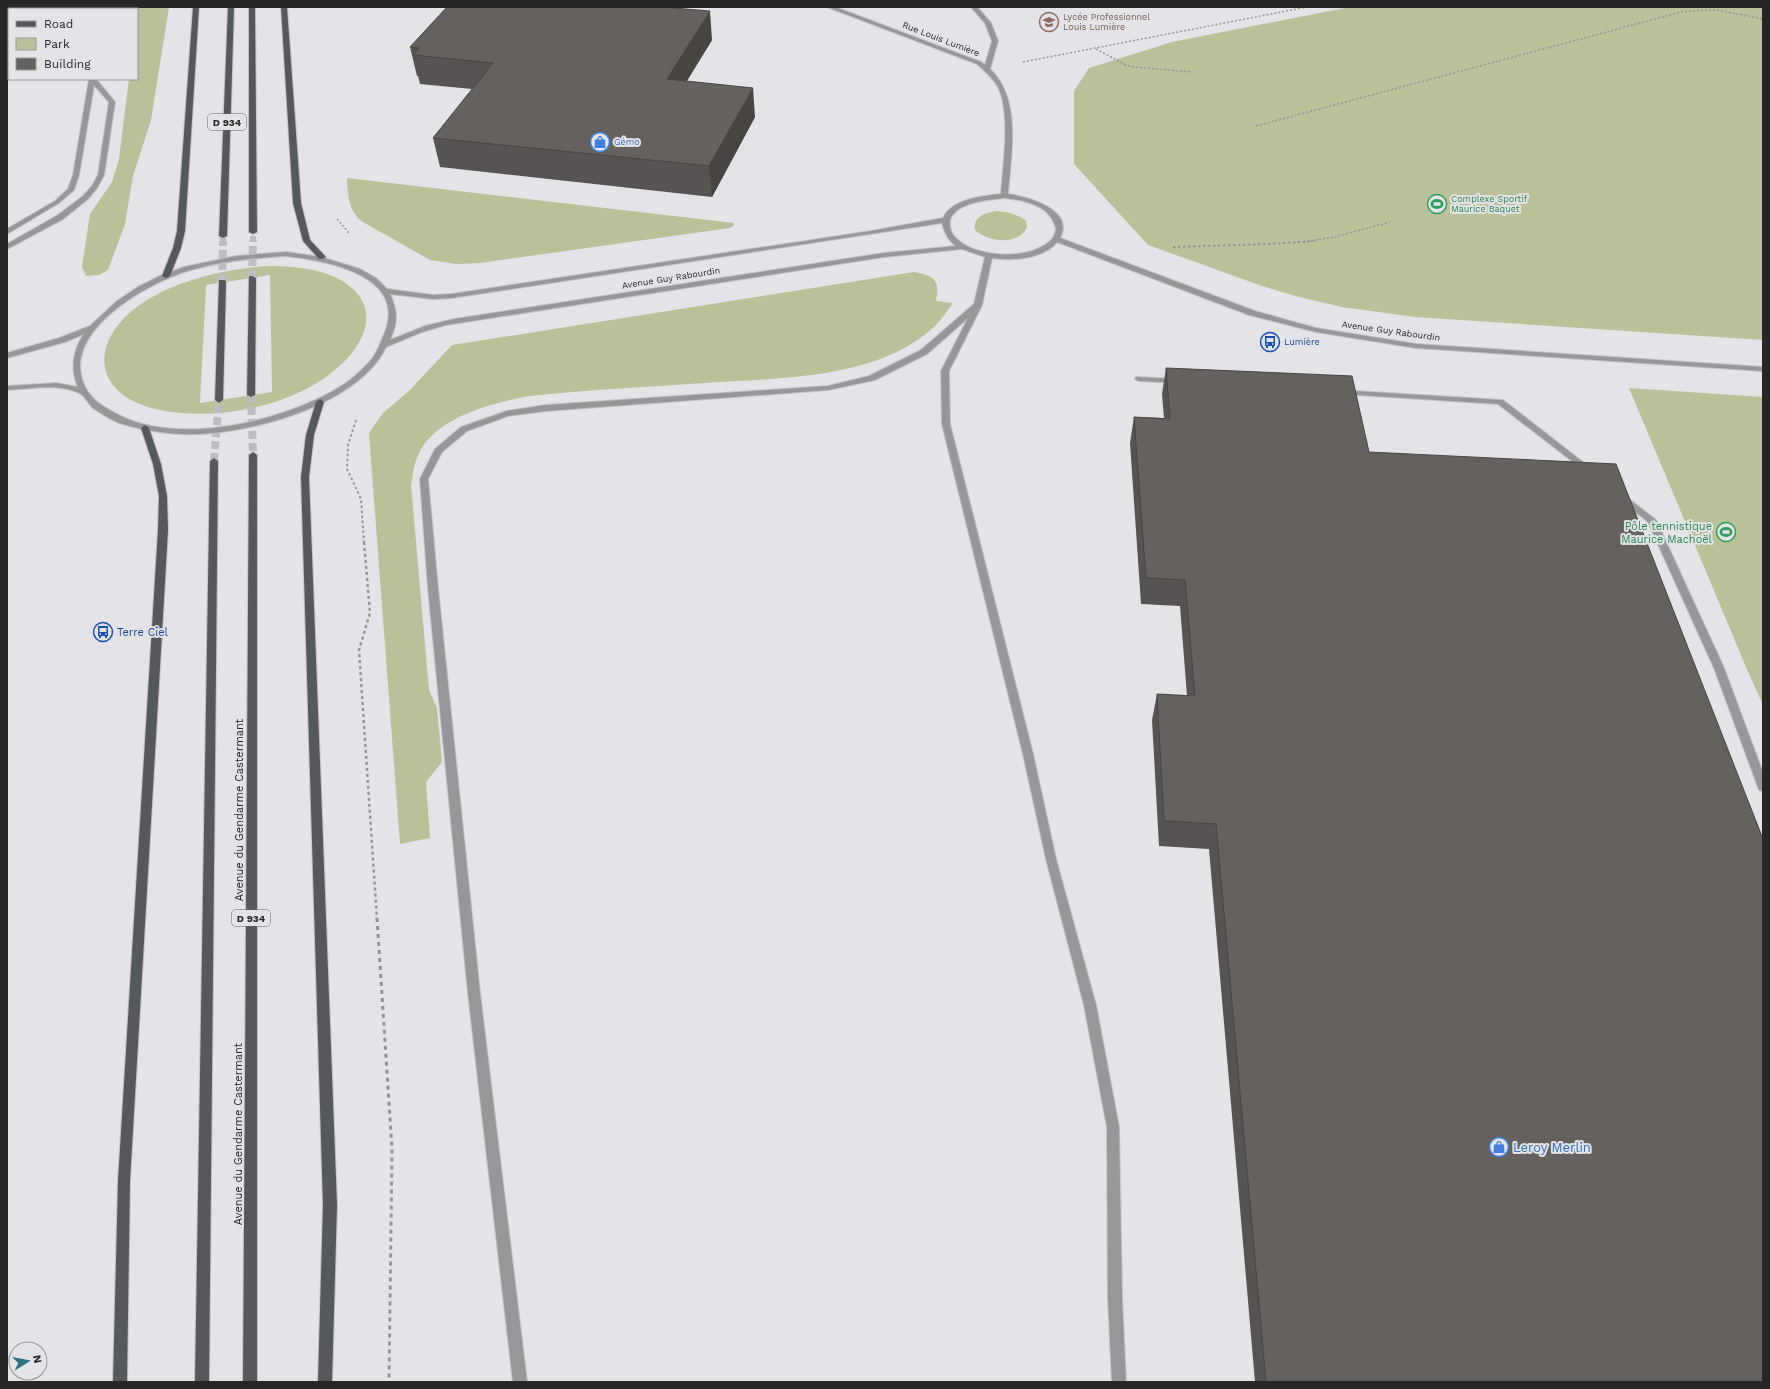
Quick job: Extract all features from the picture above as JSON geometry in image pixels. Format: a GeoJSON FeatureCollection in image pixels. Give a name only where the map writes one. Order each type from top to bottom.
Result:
{"type":"FeatureCollection","features":[{"type":"Feature","properties":{"kind":"main road"},"geometry":{"type":"LineString","coordinates":[[166,276],[177,248],[181,231],[196,7]]}},
{"type":"Feature","properties":{"kind":"main road","name":"D 934"},"geometry":{"type":"LineString","coordinates":[[223,236],[231,7]]}},
{"type":"Feature","properties":{"kind":"main road","name":"D 934"},"geometry":{"type":"LineString","coordinates":[[252,7],[253,232]]}},
{"type":"Feature","properties":{"kind":"main road"},"geometry":{"type":"LineString","coordinates":[[284,7],[297,203],[306,241],[322,257]]}},
{"type":"Feature","properties":{"kind":"main road"},"geometry":{"type":"LineString","coordinates":[[251,395],[252,278]]}},
{"type":"Feature","properties":{"kind":"main road"},"geometry":{"type":"LineString","coordinates":[[219,400],[222,282]]}},
{"type":"Feature","properties":{"kind":"main road"},"geometry":{"type":"LineString","coordinates":[[320,402],[310,435],[305,477],[330,1205],[324,1382]]}},
{"type":"Feature","properties":{"kind":"main road"},"geometry":{"type":"LineString","coordinates":[[120,1382],[124,1181],[163,530],[163,496],[157,464],[145,428]]}},
{"type":"Feature","properties":{"kind":"main road","name":"Avenue du Gendarme Castermant"},"geometry":{"type":"LineString","coordinates":[[250,1382],[253,454]]}},
{"type":"Feature","properties":{"kind":"main road"},"geometry":{"type":"LineString","coordinates":[[202,1382],[214,461]]}},
{"type":"Feature","properties":{"kind":"street","name":"Rue Louis Lumière"},"geometry":{"type":"LineString","coordinates":[[830,7],[979,63],[987,69],[1003,90],[1008,114],[1004,196]]}},
{"type":"Feature","properties":{"kind":"street"},"geometry":{"type":"LineString","coordinates":[[974,7],[988,23],[995,41],[987,69]]}},
{"type":"Feature","properties":{"kind":"street"},"geometry":{"type":"LineString","coordinates":[[7,232],[57,202],[71,190],[76,175],[93,80]]}},
{"type":"Feature","properties":{"kind":"street"},"geometry":{"type":"LineString","coordinates":[[7,247],[71,208],[98,183],[101,175],[112,102],[94,80]]}},
{"type":"Feature","properties":{"kind":"street"},"geometry":{"type":"LineString","coordinates":[[1004,196],[1021,198],[1037,203],[1050,210],[1058,220],[1060,229],[1056,239],[1049,246],[1037,252],[1011,257],[989,256],[964,247],[952,239],[946,230],[947,220],[952,212],[961,205],[988,197],[1004,196]]}},
{"type":"Feature","properties":{"kind":"street","name":"Avenue Guy Rabourdin"},"geometry":{"type":"LineString","coordinates":[[385,291],[433,297],[452,296],[871,233],[947,220]]}},
{"type":"Feature","properties":{"kind":"street","name":"Avenue Guy Rabourdin"},"geometry":{"type":"LineString","coordinates":[[1056,239],[1252,313],[1316,330],[1416,346],[1763,369]]}},
{"type":"Feature","properties":{"kind":"street","name":"Avenue Guy Rabourdin"},"geometry":{"type":"LineString","coordinates":[[386,345],[414,332],[454,321],[884,255],[964,247]]}},
{"type":"Feature","properties":{"kind":"street"},"geometry":{"type":"LineString","coordinates":[[286,254],[322,257],[349,265],[365,274],[385,291],[394,317],[386,345],[371,366],[348,385],[320,402],[278,418],[232,429],[186,432],[145,428],[118,419],[102,410],[83,391],[76,371],[79,350],[92,328],[111,309],[136,291],[166,276],[205,263],[246,255],[286,254]]}},
{"type":"Feature","properties":{"kind":"street"},"geometry":{"type":"LineString","coordinates":[[989,256],[978,305],[946,371],[946,424],[1028,754],[1051,859],[1090,1005],[1113,1127],[1115,1298],[1119,1382]]}},
{"type":"Feature","properties":{"kind":"street"},"geometry":{"type":"LineString","coordinates":[[520,1382],[474,993],[433,588],[424,479],[438,451],[464,429],[507,414],[546,408],[828,388],[872,378],[924,352],[978,305]]}},
{"type":"Feature","properties":{"kind":"street"},"geometry":{"type":"LineString","coordinates":[[7,356],[62,340],[92,328]]}},
{"type":"Feature","properties":{"kind":"street"},"geometry":{"type":"LineString","coordinates":[[1139,379],[1186,382]]}},
{"type":"Feature","properties":{"kind":"street"},"geometry":{"type":"LineString","coordinates":[[7,388],[56,385],[83,391]]}},
{"type":"Feature","properties":{"kind":"street"},"geometry":{"type":"LineString","coordinates":[[1335,391],[1500,402],[1598,477]]}},
{"type":"Feature","properties":{"kind":"street"},"geometry":{"type":"LineString","coordinates":[[1610,487],[1652,520],[1719,668],[1763,787]]}},
{"type":"Feature","properties":{"kind":"path"},"geometry":{"type":"LineString","coordinates":[[987,69],[1307,7]]}},
{"type":"Feature","properties":{"kind":"path"},"geometry":{"type":"LineString","coordinates":[[1256,126],[1685,11],[1717,10],[1763,19]]}},
{"type":"Feature","properties":{"kind":"path"},"geometry":{"type":"LineString","coordinates":[[1095,48],[1126,65],[1134,67],[1192,72]]}},
{"type":"Feature","properties":{"kind":"path"},"geometry":{"type":"LineString","coordinates":[[336,218],[348,233],[354,236]]}},
{"type":"Feature","properties":{"kind":"path"},"geometry":{"type":"LineString","coordinates":[[1120,263],[1132,254],[1160,249],[1208,245],[1300,243],[1326,240],[1390,222]]}},
{"type":"Feature","properties":{"kind":"path"},"geometry":{"type":"LineString","coordinates":[[360,416],[355,421],[348,445],[347,469],[361,499],[370,613],[360,650],[392,1149],[389,1382]]}},
{"type":"Feature","properties":{"kind":"green space"},"geometry":{"type":"Polygon","coordinates":[[[169,7],[151,120],[133,176],[125,224],[108,270],[99,275],[86,276],[82,267],[90,214],[112,182],[119,159],[129,80],[138,80],[138,8],[136,8],[169,7]]]}},
{"type":"Feature","properties":{"kind":"green space","name":"Complexe Sportif Maurice Baquet"},"geometry":{"type":"Polygon","coordinates":[[[1350,7],[1763,7],[1763,340],[1415,317],[1342,307],[1299,297],[1262,286],[1148,245],[1074,164],[1074,91],[1089,68],[1172,42],[1350,7]]]}},
{"type":"Feature","properties":{"kind":"green space"},"geometry":{"type":"Polygon","coordinates":[[[347,178],[734,223],[734,225],[730,228],[480,263],[457,264],[430,260],[361,221],[353,212],[351,207],[348,196],[347,178]]]}},
{"type":"Feature","properties":{"kind":"green space"},"geometry":{"type":"Polygon","coordinates":[[[997,211],[1016,215],[1026,221],[1027,228],[1016,238],[1009,240],[987,237],[975,230],[976,221],[978,218],[984,214],[997,211]]]}},
{"type":"Feature","properties":{"kind":"green space"},"geometry":{"type":"Polygon","coordinates":[[[277,266],[313,270],[331,275],[354,290],[363,303],[366,316],[365,329],[359,342],[339,367],[310,387],[293,395],[275,402],[238,411],[200,414],[163,411],[144,406],[127,398],[119,392],[113,385],[105,369],[104,358],[106,347],[119,324],[135,308],[155,295],[177,285],[201,277],[247,268],[277,266]],[[270,275],[206,285],[200,403],[272,392],[270,275]]]}},
{"type":"Feature","properties":{"kind":"green space"},"geometry":{"type":"Polygon","coordinates":[[[914,272],[927,275],[934,280],[937,288],[936,301],[953,303],[934,327],[911,344],[884,357],[855,367],[794,377],[594,390],[529,396],[498,403],[464,415],[435,432],[424,444],[416,461],[411,485],[429,690],[437,708],[442,762],[426,782],[430,838],[400,844],[369,433],[383,413],[409,391],[452,345],[914,272]]]}},
{"type":"Feature","properties":{"kind":"green space","name":"Pôle tennistique Maurice Machoël"},"geometry":{"type":"Polygon","coordinates":[[[1629,388],[1763,397],[1763,705],[1746,667],[1629,388]]]}},
{"type":"Feature","properties":{"kind":"building"},"geometry":{"type":"Polygon","coordinates":[[[447,7],[661,7],[710,11],[667,79],[753,88],[709,166],[433,138],[493,63],[413,55],[419,48],[410,47],[447,7]]]}},
{"type":"Feature","properties":{"kind":"building","name":"Leroy Merlin"},"geometry":{"type":"Polygon","coordinates":[[[1166,368],[1352,376],[1369,452],[1616,464],[1763,839],[1763,1382],[1266,1382],[1216,824],[1164,821],[1157,694],[1195,696],[1185,580],[1146,578],[1134,417],[1170,419],[1166,368]]]}},
{"type":"Feature","properties":{"kind":"tunnel"},"geometry":{"type":"LineString","coordinates":[[253,232],[253,241]]}},
{"type":"Feature","properties":{"kind":"tunnel"},"geometry":{"type":"LineString","coordinates":[[223,236],[223,241]]}},
{"type":"Feature","properties":{"kind":"tunnel"},"geometry":{"type":"LineString","coordinates":[[222,282],[223,241]]}},
{"type":"Feature","properties":{"kind":"tunnel"},"geometry":{"type":"LineString","coordinates":[[252,278],[253,241]]}},
{"type":"Feature","properties":{"kind":"tunnel"},"geometry":{"type":"LineString","coordinates":[[251,395],[253,455]]}},
{"type":"Feature","properties":{"kind":"tunnel"},"geometry":{"type":"LineString","coordinates":[[214,461],[219,400]]}},
{"type":"Feature","properties":{"kind":"place","name":"Lycée Professionnel Louis Lumière"},"geometry":{"type":"Point","coordinates":[1049,22]}},
{"type":"Feature","properties":{"kind":"place","name":"Gémo"},"geometry":{"type":"Point","coordinates":[600,142]}},
{"type":"Feature","properties":{"kind":"place","name":"Complexe Sportif Maurice Baquet"},"geometry":{"type":"Point","coordinates":[1437,204]}},
{"type":"Feature","properties":{"kind":"place","name":"Lumière"},"geometry":{"type":"Point","coordinates":[1270,342]}},
{"type":"Feature","properties":{"kind":"place","name":"Pôle tennistique Maurice Machoël"},"geometry":{"type":"Point","coordinates":[1726,532]}},
{"type":"Feature","properties":{"kind":"place","name":"Terre Ciel"},"geometry":{"type":"Point","coordinates":[103,632]}},
{"type":"Feature","properties":{"kind":"place","name":"Leroy Merlin"},"geometry":{"type":"Point","coordinates":[1499,1147]}}]}
